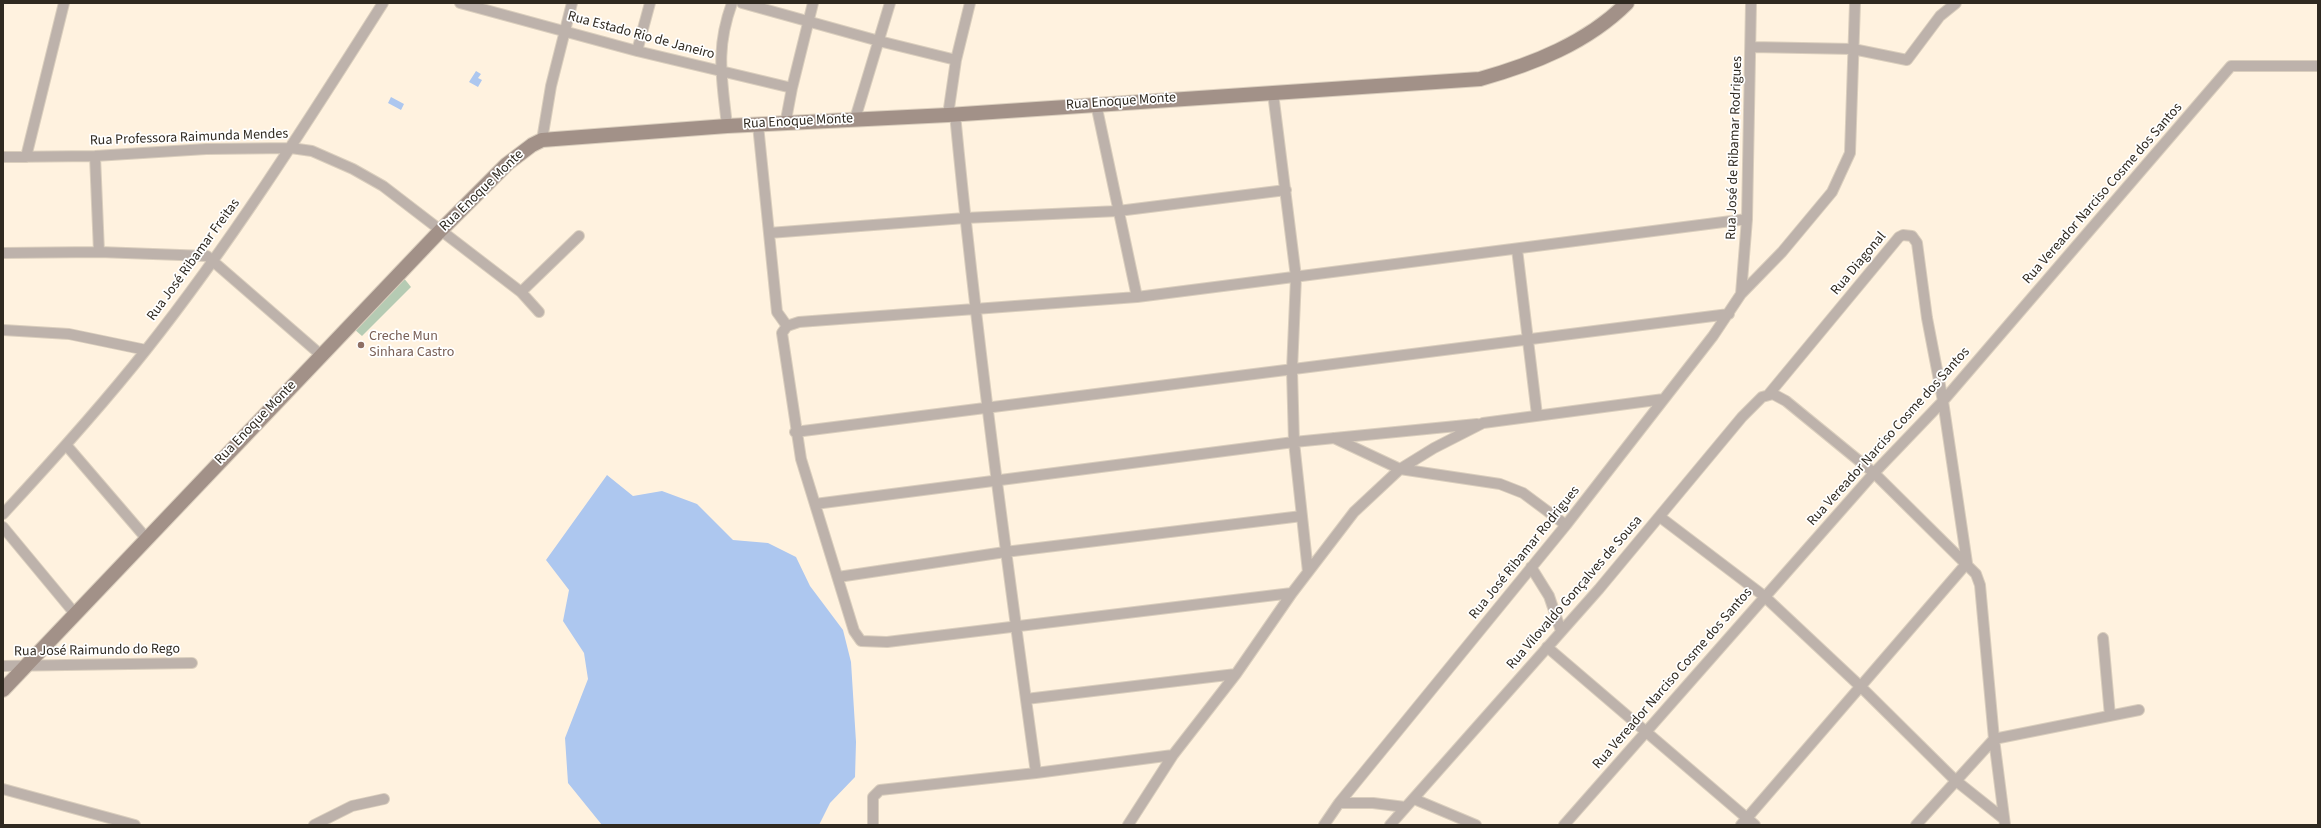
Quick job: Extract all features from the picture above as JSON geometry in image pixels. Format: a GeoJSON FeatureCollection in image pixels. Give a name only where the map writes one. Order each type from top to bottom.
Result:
{"type":"FeatureCollection","features":[{"type":"Feature","properties":{"kind":"main road","name":"Rua Enoque Monte"},"geometry":{"type":"LineString","coordinates":[[3,690],[76,615],[146,538],[321,354],[441,230],[507,164],[532,145],[542,140],[727,126],[952,114],[1480,79],[1526,66],[1579,40],[1627,3]]}},
{"type":"Feature","properties":{"kind":"street"},"geometry":{"type":"LineString","coordinates":[[26,157],[64,3]]}},
{"type":"Feature","properties":{"kind":"street","name":"Rua José Ribamar Freitas"},"geometry":{"type":"LineString","coordinates":[[3,514],[67,446],[146,350],[213,260],[291,148],[383,3]]}},
{"type":"Feature","properties":{"kind":"street","name":"Rua Estado Rio de Janeiro"},"geometry":{"type":"LineString","coordinates":[[460,3],[564,30],[637,52],[792,88]]}},
{"type":"Feature","properties":{"kind":"street"},"geometry":{"type":"LineString","coordinates":[[542,140],[564,30],[572,3]]}},
{"type":"Feature","properties":{"kind":"street"},"geometry":{"type":"LineString","coordinates":[[637,52],[650,3]]}},
{"type":"Feature","properties":{"kind":"street"},"geometry":{"type":"LineString","coordinates":[[727,126],[721,71],[722,39],[732,3]]}},
{"type":"Feature","properties":{"kind":"street"},"geometry":{"type":"LineString","coordinates":[[742,3],[879,41],[956,60]]}},
{"type":"Feature","properties":{"kind":"street"},"geometry":{"type":"LineString","coordinates":[[785,124],[792,88],[813,3]]}},
{"type":"Feature","properties":{"kind":"street"},"geometry":{"type":"LineString","coordinates":[[855,119],[890,3]]}},
{"type":"Feature","properties":{"kind":"street"},"geometry":{"type":"LineString","coordinates":[[970,3],[956,60],[952,114],[986,408],[1036,773]]}},
{"type":"Feature","properties":{"kind":"street","name":"Rua José de Ribamar Rodrigues"},"geometry":{"type":"LineString","coordinates":[[1742,294],[1747,219],[1752,47],[1751,3]]}},
{"type":"Feature","properties":{"kind":"street","name":"Rua José Ribamar Rodrigues"},"geometry":{"type":"LineString","coordinates":[[1324,825],[1339,803],[1566,525],[1622,450],[1664,399],[1729,314],[1742,294],[1782,252],[1832,192],[1844,170],[1850,152],[1852,139],[1855,3]]}},
{"type":"Feature","properties":{"kind":"street"},"geometry":{"type":"LineString","coordinates":[[1752,47],[1853,49],[1907,60],[1940,16],[1956,3]]}},
{"type":"Feature","properties":{"kind":"street","name":"Rua Vereador Narciso Cosme dos Santos"},"geometry":{"type":"LineString","coordinates":[[1564,825],[1874,472],[1943,401],[2231,66],[2318,66]]}},
{"type":"Feature","properties":{"kind":"street"},"geometry":{"type":"LineString","coordinates":[[1273,93],[1296,277],[1292,370],[1294,442],[1308,572]]}},
{"type":"Feature","properties":{"kind":"street"},"geometry":{"type":"LineString","coordinates":[[1096,104],[1137,297]]}},
{"type":"Feature","properties":{"kind":"street"},"geometry":{"type":"LineString","coordinates":[[758,125],[777,312],[787,326]]}},
{"type":"Feature","properties":{"kind":"street","name":"Rua Professora Raimunda Mendes"},"geometry":{"type":"LineString","coordinates":[[3,157],[94,156],[206,150],[291,148],[312,151],[353,169],[383,186],[521,292],[539,312]]}},
{"type":"Feature","properties":{"kind":"street"},"geometry":{"type":"LineString","coordinates":[[94,156],[99,252]]}},
{"type":"Feature","properties":{"kind":"street"},"geometry":{"type":"LineString","coordinates":[[769,234],[965,218],[1118,211],[1286,190]]}},
{"type":"Feature","properties":{"kind":"street"},"geometry":{"type":"LineString","coordinates":[[1292,593],[887,642],[868,643],[862,641],[854,631],[801,460],[795,432],[781,338],[787,326],[799,322],[1137,297],[1747,219]]}},
{"type":"Feature","properties":{"kind":"street","name":"Rua Diagonal"},"geometry":{"type":"LineString","coordinates":[[1769,394],[1903,235],[1912,236],[1917,243],[1927,318],[1943,401]]}},
{"type":"Feature","properties":{"kind":"street"},"geometry":{"type":"LineString","coordinates":[[521,292],[579,236]]}},
{"type":"Feature","properties":{"kind":"street"},"geometry":{"type":"LineString","coordinates":[[1517,249],[1537,415]]}},
{"type":"Feature","properties":{"kind":"street"},"geometry":{"type":"LineString","coordinates":[[3,253],[99,252],[201,255],[213,260],[321,354]]}},
{"type":"Feature","properties":{"kind":"street"},"geometry":{"type":"LineString","coordinates":[[795,432],[1729,314]]}},
{"type":"Feature","properties":{"kind":"street"},"geometry":{"type":"LineString","coordinates":[[3,330],[69,334],[146,350]]}},
{"type":"Feature","properties":{"kind":"street"},"geometry":{"type":"LineString","coordinates":[[1769,394],[1777,394],[1874,472],[1967,563],[1976,574],[1980,585],[1994,739],[2004,822]]}},
{"type":"Feature","properties":{"kind":"street","name":"Rua Vilovaldo Gonçalves de Sousa"},"geometry":{"type":"LineString","coordinates":[[1390,825],[1660,517],[1701,464],[1742,417],[1762,397],[1769,394]]}},
{"type":"Feature","properties":{"kind":"street"},"geometry":{"type":"LineString","coordinates":[[814,504],[1334,437],[1483,423],[1664,399]]}},
{"type":"Feature","properties":{"kind":"street"},"geometry":{"type":"LineString","coordinates":[[1547,647],[1647,731],[1748,823],[1967,563],[1943,401]]}},
{"type":"Feature","properties":{"kind":"street"},"geometry":{"type":"LineString","coordinates":[[1128,825],[1173,755],[1236,674],[1292,593],[1354,512],[1400,469],[1483,423]]}},
{"type":"Feature","properties":{"kind":"street"},"geometry":{"type":"LineString","coordinates":[[1334,437],[1400,469],[1500,484],[1523,493],[1566,525]]}},
{"type":"Feature","properties":{"kind":"street"},"geometry":{"type":"LineString","coordinates":[[67,446],[146,538]]}},
{"type":"Feature","properties":{"kind":"street"},"geometry":{"type":"LineString","coordinates":[[838,577],[1005,552],[1302,516]]}},
{"type":"Feature","properties":{"kind":"street"},"geometry":{"type":"LineString","coordinates":[[1660,517],[1764,596],[1861,687],[1955,780],[2004,822]]}},
{"type":"Feature","properties":{"kind":"street"},"geometry":{"type":"LineString","coordinates":[[3,527],[76,615]]}},
{"type":"Feature","properties":{"kind":"street"},"geometry":{"type":"LineString","coordinates":[[1531,567],[1548,596],[1561,631]]}},
{"type":"Feature","properties":{"kind":"street"},"geometry":{"type":"LineString","coordinates":[[2103,638],[2110,716]]}},
{"type":"Feature","properties":{"kind":"street","name":"Rua José Raimundo do Rego"},"geometry":{"type":"LineString","coordinates":[[3,666],[192,663]]}},
{"type":"Feature","properties":{"kind":"street"},"geometry":{"type":"LineString","coordinates":[[1026,699],[1236,674]]}},
{"type":"Feature","properties":{"kind":"street"},"geometry":{"type":"LineString","coordinates":[[1916,825],[1955,780],[1994,739],[2139,710]]}},
{"type":"Feature","properties":{"kind":"street"},"geometry":{"type":"LineString","coordinates":[[874,825],[873,797],[880,790],[1036,773],[1173,755]]}},
{"type":"Feature","properties":{"kind":"street"},"geometry":{"type":"LineString","coordinates":[[3,789],[135,825]]}},
{"type":"Feature","properties":{"kind":"street"},"geometry":{"type":"LineString","coordinates":[[314,825],[352,806],[384,799]]}},
{"type":"Feature","properties":{"kind":"street"},"geometry":{"type":"LineString","coordinates":[[1414,799],[1476,825]]}},
{"type":"Feature","properties":{"kind":"street"},"geometry":{"type":"LineString","coordinates":[[1339,803],[1405,807]]}},
{"type":"Feature","properties":{"kind":"green space"},"geometry":{"type":"Polygon","coordinates":[[[403,277],[411,287],[362,336],[354,329],[403,277]]]}},
{"type":"Feature","properties":{"kind":"water"},"geometry":{"type":"Polygon","coordinates":[[[476,71],[481,74],[478,78],[482,80],[478,87],[469,82],[476,71]]]}},
{"type":"Feature","properties":{"kind":"water"},"geometry":{"type":"Polygon","coordinates":[[[391,97],[404,104],[401,110],[388,103],[391,97]]]}},
{"type":"Feature","properties":{"kind":"water"},"geometry":{"type":"Polygon","coordinates":[[[607,475],[633,496],[662,491],[697,504],[733,540],[768,543],[796,557],[810,586],[843,630],[851,662],[856,742],[855,777],[830,803],[819,825],[602,825],[568,783],[565,738],[588,679],[584,653],[563,621],[569,590],[546,560],[607,475]]]}},
{"type":"Feature","properties":{"kind":"place","name":"Creche Mun Sinhara Castro"},"geometry":{"type":"Point","coordinates":[361,345]}}]}
